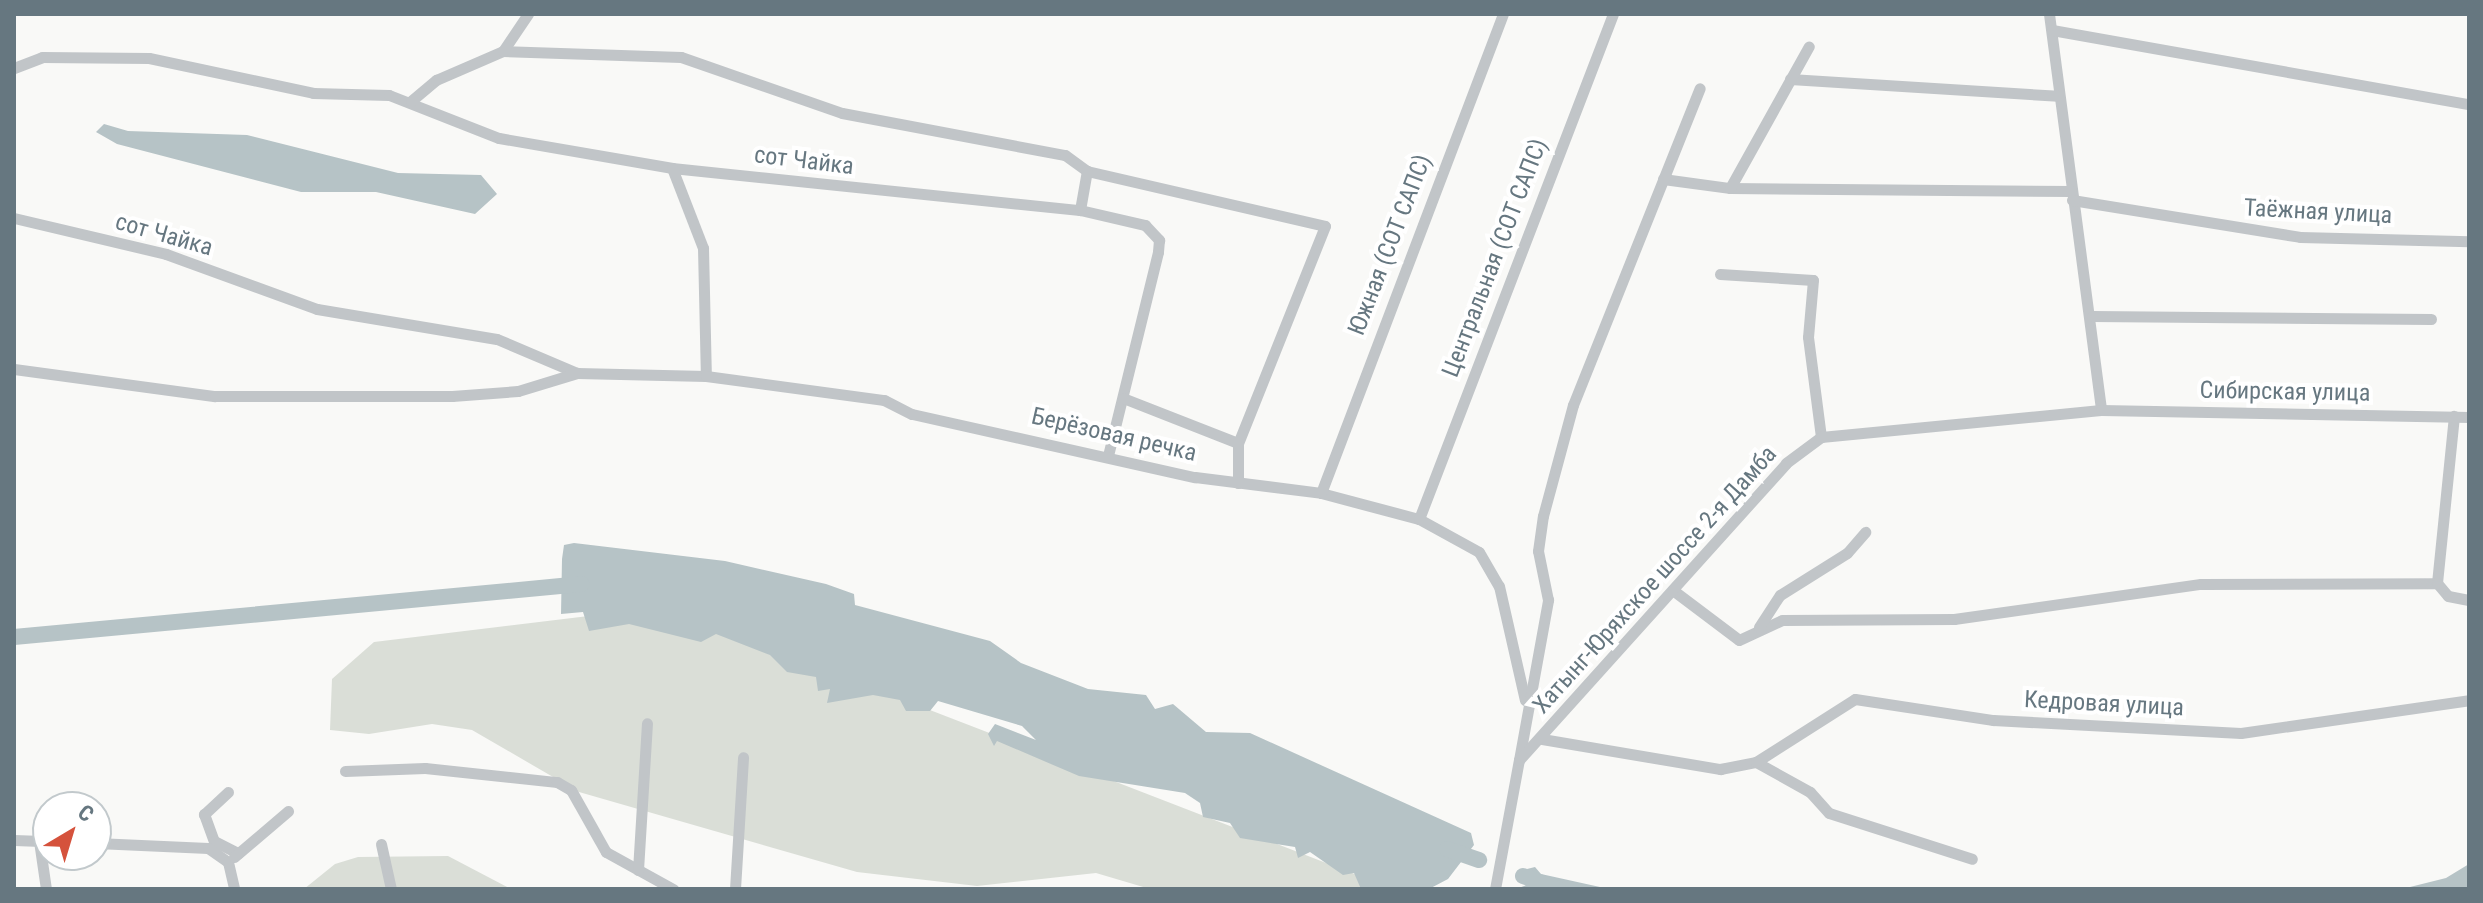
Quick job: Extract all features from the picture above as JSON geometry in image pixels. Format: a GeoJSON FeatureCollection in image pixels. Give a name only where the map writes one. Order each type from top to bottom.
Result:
{"type":"FeatureCollection","features":[{"type":"Feature","properties":{"kind":"street"},"geometry":{"type":"LineString","coordinates":[[503,51],[528,14]]}},
{"type":"Feature","properties":{"kind":"street","name":"Южная (СОТ САПС)"},"geometry":{"type":"LineString","coordinates":[[1321,493],[1503,14]]}},
{"type":"Feature","properties":{"kind":"street","name":"Центральная (СОТ САПС)"},"geometry":{"type":"LineString","coordinates":[[1419,519],[1613,14]]}},
{"type":"Feature","properties":{"kind":"street"},"geometry":{"type":"LineString","coordinates":[[1720,274],[1813,280],[1808,337],[1821,437],[2101,410],[2092,316],[2057,96],[2049,14]]}},
{"type":"Feature","properties":{"kind":"street"},"geometry":{"type":"LineString","coordinates":[[2052,30],[2469,104]]}},
{"type":"Feature","properties":{"kind":"street"},"geometry":{"type":"LineString","coordinates":[[1730,188],[1809,46]]}},
{"type":"Feature","properties":{"kind":"street"},"geometry":{"type":"LineString","coordinates":[[411,101],[436,80],[503,51],[681,57],[842,113],[1065,155],[1087,171],[1325,226],[1238,443],[1238,483]]}},
{"type":"Feature","properties":{"kind":"street","name":"сот Чайка"},"geometry":{"type":"LineString","coordinates":[[14,68],[42,57],[149,58],[313,93],[411,101],[499,138],[672,168],[1080,210],[1154,231],[1152,274],[1123,398]]}},
{"type":"Feature","properties":{"kind":"street"},"geometry":{"type":"LineString","coordinates":[[1790,79],[2057,96]]}},
{"type":"Feature","properties":{"kind":"street"},"geometry":{"type":"LineString","coordinates":[[1495,889],[1519,760],[1525,700],[1547,615],[1538,551],[1543,516],[1573,405],[1700,88]]}},
{"type":"Feature","properties":{"kind":"street"},"geometry":{"type":"LineString","coordinates":[[672,168],[703,248],[706,376]]}},
{"type":"Feature","properties":{"kind":"street"},"geometry":{"type":"LineString","coordinates":[[1080,210],[1087,171]]}},
{"type":"Feature","properties":{"kind":"street","name":"Таёжная улица"},"geometry":{"type":"LineString","coordinates":[[1663,179],[1730,188],[2072,195],[2300,237],[2469,241]]}},
{"type":"Feature","properties":{"kind":"street","name":"сот Чайка"},"geometry":{"type":"LineString","coordinates":[[14,218],[166,254],[317,309],[497,339],[577,373]]}},
{"type":"Feature","properties":{"kind":"street"},"geometry":{"type":"LineString","coordinates":[[2092,316],[2431,319]]}},
{"type":"Feature","properties":{"kind":"street"},"geometry":{"type":"LineString","coordinates":[[14,369],[215,396],[465,395],[518,391],[577,373]]}},
{"type":"Feature","properties":{"kind":"street","name":"Берёзовая речка"},"geometry":{"type":"LineString","coordinates":[[577,373],[706,376],[884,400],[912,414],[1238,483],[1321,493],[1419,519],[1479,552],[1499,586],[1525,700]]}},
{"type":"Feature","properties":{"kind":"street"},"geometry":{"type":"LineString","coordinates":[[1108,455],[1123,398],[1238,443]]}},
{"type":"Feature","properties":{"kind":"street","name":"Сибирская улица"},"geometry":{"type":"LineString","coordinates":[[2101,410],[2469,417]]}},
{"type":"Feature","properties":{"kind":"street"},"geometry":{"type":"LineString","coordinates":[[2454,416],[2437,583],[2448,596],[2469,600]]}},
{"type":"Feature","properties":{"kind":"street","name":"Хатынг-Юряхское шоссе 2-я Дамба"},"geometry":{"type":"LineString","coordinates":[[1519,760],[1542,739],[1786,463],[1821,437]]}},
{"type":"Feature","properties":{"kind":"street"},"geometry":{"type":"LineString","coordinates":[[1674,591],[1730,637],[1748,639],[1780,595],[1847,553],[1865,532]]}},
{"type":"Feature","properties":{"kind":"street"},"geometry":{"type":"LineString","coordinates":[[1759,627],[1800,618],[1954,619],[2201,584],[2437,583]]}},
{"type":"Feature","properties":{"kind":"street","name":"Кедровая улица"},"geometry":{"type":"LineString","coordinates":[[1756,762],[1855,699],[1993,720],[2241,733],[2469,700]]}},
{"type":"Feature","properties":{"kind":"street"},"geometry":{"type":"LineString","coordinates":[[638,870],[647,723]]}},
{"type":"Feature","properties":{"kind":"street"},"geometry":{"type":"LineString","coordinates":[[1542,739],[1720,769],[1756,762],[1810,792],[1829,813],[1972,859]]}},
{"type":"Feature","properties":{"kind":"street"},"geometry":{"type":"LineString","coordinates":[[735,889],[743,757]]}},
{"type":"Feature","properties":{"kind":"street"},"geometry":{"type":"LineString","coordinates":[[345,771],[425,768],[557,782],[571,790],[606,852],[673,889]]}},
{"type":"Feature","properties":{"kind":"street"},"geometry":{"type":"LineString","coordinates":[[228,792],[204,814],[214,841],[238,853]]}},
{"type":"Feature","properties":{"kind":"street"},"geometry":{"type":"LineString","coordinates":[[228,862],[288,811]]}},
{"type":"Feature","properties":{"kind":"street"},"geometry":{"type":"LineString","coordinates":[[112,844],[208,848],[228,862],[234,889]]}},
{"type":"Feature","properties":{"kind":"street"},"geometry":{"type":"LineString","coordinates":[[381,844],[391,889]]}},
{"type":"Feature","properties":{"kind":"shaded area"},"geometry":{"type":"Polygon","coordinates":[[[104,124],[128,131],[247,135],[398,173],[481,175],[497,194],[475,214],[376,192],[301,192],[117,144],[96,132],[104,124]]]}},
{"type":"Feature","properties":{"kind":"shaded area"},"geometry":{"type":"Polygon","coordinates":[[[574,543],[725,561],[826,584],[854,594],[855,605],[990,641],[1021,663],[1088,689],[1146,695],[1155,709],[1173,704],[1206,732],[1250,733],[1471,833],[1474,845],[1448,879],[1429,889],[1361,889],[1354,873],[1343,875],[1310,852],[1298,858],[1295,847],[1240,838],[1230,823],[1203,817],[1200,803],[1185,793],[1079,776],[997,741],[994,746],[988,734],[995,724],[1036,740],[1022,726],[938,701],[930,711],[906,711],[900,700],[873,695],[827,703],[830,689],[818,691],[816,677],[787,672],[770,655],[716,634],[701,642],[629,624],[589,631],[583,612],[561,614],[564,545],[574,543]]]}},
{"type":"Feature","properties":{"kind":"shaded area"},"geometry":{"type":"Polygon","coordinates":[[[663,607],[1383,885],[1384,889],[1150,889],[1096,873],[977,886],[857,872],[579,792],[472,730],[432,724],[369,734],[330,730],[332,679],[374,642],[663,607]]]}},
{"type":"Feature","properties":{"kind":"shaded area"},"geometry":{"type":"Polygon","coordinates":[[[448,856],[511,889],[304,889],[335,864],[358,857],[448,856]]]}},
{"type":"Feature","properties":{"kind":"shaded area"},"geometry":{"type":"Polygon","coordinates":[[[2469,864],[2469,889],[2402,889],[2446,878],[2469,864]]]}},
{"type":"Feature","properties":{"kind":"shaded area"},"geometry":{"type":"Polygon","coordinates":[[[1535,867],[1541,874],[1609,889],[1516,889],[1529,884],[1527,869],[1535,867]]]}},
{"type":"Feature","properties":{"kind":"waterway"},"geometry":{"type":"LineString","coordinates":[[14,637],[582,584]]}},
{"type":"Feature","properties":{"kind":"waterway"},"geometry":{"type":"LineString","coordinates":[[1447,849],[1479,860]]}},
{"type":"Feature","properties":{"kind":"waterway"},"geometry":{"type":"LineString","coordinates":[[1523,876],[1558,889]]}}]}
